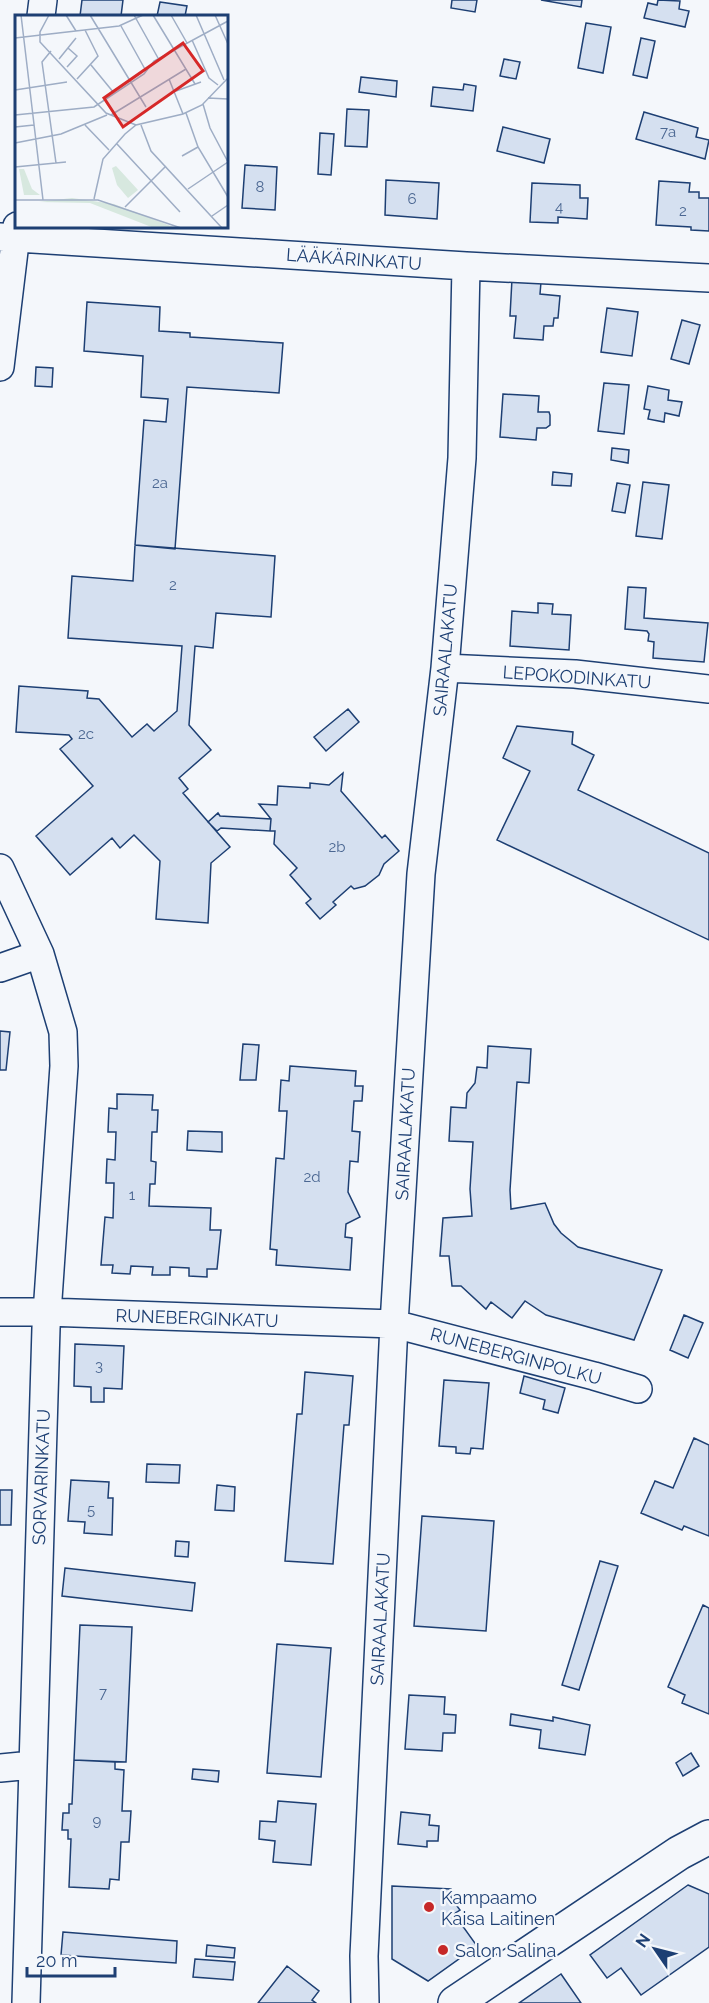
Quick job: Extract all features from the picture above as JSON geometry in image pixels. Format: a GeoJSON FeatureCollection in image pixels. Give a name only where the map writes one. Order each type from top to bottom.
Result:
{"type":"FeatureCollection","features":[{"type":"Feature","properties":{"kind":"street"},"geometry":{"type":"LineString","coordinates":[[41,15],[43,0]]}},
{"type":"Feature","properties":{"kind":"street"},"geometry":{"type":"LineString","coordinates":[[0,367],[11,234]]}},
{"type":"Feature","properties":{"kind":"street","name":"LÄÄKÄRINKATU"},"geometry":{"type":"LineString","coordinates":[[11,234],[466,266],[709,278]]}},
{"type":"Feature","properties":{"kind":"street","name":"SAIRAALAKATU"},"geometry":{"type":"LineString","coordinates":[[365,2003],[364,1944],[394,1324],[421,874],[445,668],[462,458],[466,266]]}},
{"type":"Feature","properties":{"kind":"street","name":"LEPOKODINKATU"},"geometry":{"type":"LineString","coordinates":[[445,668],[575,674],[709,690]]}},
{"type":"Feature","properties":{"kind":"street","name":"SORVARINKATU"},"geometry":{"type":"LineString","coordinates":[[0,868],[40,954],[63,1032],[64,1054],[46,1312],[26,2003]]}},
{"type":"Feature","properties":{"kind":"street"},"geometry":{"type":"LineString","coordinates":[[0,968],[40,954]]}},
{"type":"Feature","properties":{"kind":"street","name":"RUNEBERGINKATU"},"geometry":{"type":"LineString","coordinates":[[0,1312],[394,1324]]}},
{"type":"Feature","properties":{"kind":"street","name":"RUNEBERGINPOLKU"},"geometry":{"type":"LineString","coordinates":[[394,1324],[638,1389]]}},
{"type":"Feature","properties":{"kind":"street"},"geometry":{"type":"LineString","coordinates":[[0,1767],[32,1765]]}},
{"type":"Feature","properties":{"kind":"street"},"geometry":{"type":"LineString","coordinates":[[455,2003],[679,1853],[709,1837]]}},
{"type":"Feature","properties":{"kind":"building"},"geometry":{"type":"Polygon","coordinates":[[[82,0],[123,0],[121,15],[80,15],[82,0]]]}},
{"type":"Feature","properties":{"kind":"building"},"geometry":{"type":"Polygon","coordinates":[[[452,0],[477,0],[475,12],[451,8],[452,0]]]}},
{"type":"Feature","properties":{"kind":"building"},"geometry":{"type":"Polygon","coordinates":[[[541,0],[582,0],[581,7],[541,0]]]}},
{"type":"Feature","properties":{"kind":"building"},"geometry":{"type":"Polygon","coordinates":[[[658,0],[680,1],[679,9],[689,11],[685,27],[644,18],[648,3],[657,5],[658,0]]]}},
{"type":"Feature","properties":{"kind":"building"},"geometry":{"type":"Polygon","coordinates":[[[160,2],[187,6],[185,15],[157,15],[160,2]]]}},
{"type":"Feature","properties":{"kind":"building"},"geometry":{"type":"Polygon","coordinates":[[[586,23],[611,27],[603,73],[578,68],[586,23]]]}},
{"type":"Feature","properties":{"kind":"building"},"geometry":{"type":"Polygon","coordinates":[[[641,38],[655,41],[647,78],[633,75],[641,38]]]}},
{"type":"Feature","properties":{"kind":"building"},"geometry":{"type":"Polygon","coordinates":[[[504,59],[520,62],[516,79],[500,76],[504,59]]]}},
{"type":"Feature","properties":{"kind":"building"},"geometry":{"type":"Polygon","coordinates":[[[361,77],[397,81],[396,97],[359,92],[361,77]]]}},
{"type":"Feature","properties":{"kind":"building"},"geometry":{"type":"Polygon","coordinates":[[[464,84],[476,86],[473,111],[431,106],[433,87],[463,90],[464,84]]]}},
{"type":"Feature","properties":{"kind":"building"},"geometry":{"type":"Polygon","coordinates":[[[347,109],[369,110],[367,147],[345,146],[347,109]]]}},
{"type":"Feature","properties":{"kind":"building"},"geometry":{"type":"Polygon","coordinates":[[[644,112],[698,128],[696,137],[709,140],[705,159],[636,139],[644,112]]]}},
{"type":"Feature","properties":{"kind":"building"},"geometry":{"type":"Polygon","coordinates":[[[503,127],[550,139],[544,163],[497,151],[503,127]]]}},
{"type":"Feature","properties":{"kind":"building"},"geometry":{"type":"Polygon","coordinates":[[[320,133],[334,134],[331,175],[318,174],[320,133]]]}},
{"type":"Feature","properties":{"kind":"building"},"geometry":{"type":"Polygon","coordinates":[[[245,165],[277,167],[275,210],[242,208],[245,165]]]}},
{"type":"Feature","properties":{"kind":"building"},"geometry":{"type":"Polygon","coordinates":[[[386,180],[439,183],[437,219],[385,215],[386,180]]]}},
{"type":"Feature","properties":{"kind":"building"},"geometry":{"type":"Polygon","coordinates":[[[659,181],[690,183],[689,192],[699,192],[699,198],[709,198],[709,231],[691,230],[691,227],[656,225],[659,181]]]}},
{"type":"Feature","properties":{"kind":"building"},"geometry":{"type":"Polygon","coordinates":[[[532,183],[580,185],[580,198],[588,198],[587,219],[558,217],[558,223],[530,222],[532,183]]]}},
{"type":"Feature","properties":{"kind":"building"},"geometry":{"type":"Polygon","coordinates":[[[512,279],[541,282],[540,294],[560,296],[558,318],[554,318],[553,326],[544,326],[543,340],[514,338],[516,316],[510,316],[512,279]]]}},
{"type":"Feature","properties":{"kind":"building"},"geometry":{"type":"Polygon","coordinates":[[[87,302],[160,307],[159,331],[190,333],[190,337],[283,343],[279,393],[187,387],[175,549],[135,545],[144,420],[166,422],[168,399],[141,397],[143,356],[84,351],[87,302]]]}},
{"type":"Feature","properties":{"kind":"building"},"geometry":{"type":"Polygon","coordinates":[[[607,308],[638,312],[632,356],[601,352],[607,308]]]}},
{"type":"Feature","properties":{"kind":"building"},"geometry":{"type":"Polygon","coordinates":[[[682,320],[700,325],[689,364],[671,359],[682,320]]]}},
{"type":"Feature","properties":{"kind":"building"},"geometry":{"type":"Polygon","coordinates":[[[36,367],[53,368],[52,387],[35,386],[36,367]]]}},
{"type":"Feature","properties":{"kind":"building"},"geometry":{"type":"Polygon","coordinates":[[[604,383],[629,385],[624,434],[598,431],[604,383]]]}},
{"type":"Feature","properties":{"kind":"building"},"geometry":{"type":"Polygon","coordinates":[[[648,386],[669,390],[668,400],[682,402],[679,416],[665,413],[664,422],[648,419],[650,410],[644,409],[648,386]]]}},
{"type":"Feature","properties":{"kind":"building"},"geometry":{"type":"Polygon","coordinates":[[[503,394],[539,396],[538,412],[549,412],[550,425],[546,428],[537,428],[536,440],[500,437],[503,394]]]}},
{"type":"Feature","properties":{"kind":"building"},"geometry":{"type":"Polygon","coordinates":[[[612,448],[629,450],[628,463],[611,460],[612,448]]]}},
{"type":"Feature","properties":{"kind":"building"},"geometry":{"type":"Polygon","coordinates":[[[553,472],[572,474],[571,486],[552,485],[553,472]]]}},
{"type":"Feature","properties":{"kind":"building"},"geometry":{"type":"Polygon","coordinates":[[[643,482],[669,485],[662,539],[636,536],[643,482]]]}},
{"type":"Feature","properties":{"kind":"building"},"geometry":{"type":"Polygon","coordinates":[[[617,483],[630,485],[625,513],[612,511],[617,483]]]}},
{"type":"Feature","properties":{"kind":"building"},"geometry":{"type":"Polygon","coordinates":[[[135,545],[275,556],[271,617],[216,613],[213,648],[195,646],[189,725],[211,750],[179,778],[188,789],[183,793],[230,847],[211,863],[208,923],[156,919],[160,861],[134,835],[120,848],[112,838],[70,875],[36,836],[93,786],[60,749],[72,739],[69,735],[16,732],[19,686],[88,691],[87,698],[99,699],[132,737],[147,724],[154,731],[177,711],[182,646],[68,638],[72,576],[133,581],[135,545]]]}},
{"type":"Feature","properties":{"kind":"building"},"geometry":{"type":"Polygon","coordinates":[[[628,587],[646,588],[644,618],[708,623],[704,662],[653,658],[654,642],[648,641],[647,631],[625,629],[628,587]]]}},
{"type":"Feature","properties":{"kind":"building"},"geometry":{"type":"Polygon","coordinates":[[[538,603],[553,604],[552,614],[571,615],[569,650],[510,646],[512,611],[538,613],[538,603]]]}},
{"type":"Feature","properties":{"kind":"building"},"geometry":{"type":"Polygon","coordinates":[[[348,709],[359,722],[326,751],[314,737],[348,709]]]}},
{"type":"Feature","properties":{"kind":"building"},"geometry":{"type":"Polygon","coordinates":[[[517,726],[573,732],[572,744],[594,755],[578,790],[709,853],[709,940],[497,840],[530,771],[503,758],[517,726]]]}},
{"type":"Feature","properties":{"kind":"building"},"geometry":{"type":"Polygon","coordinates":[[[343,773],[341,791],[382,838],[385,835],[399,851],[384,864],[379,875],[365,886],[354,889],[351,886],[333,902],[336,905],[320,919],[306,903],[311,899],[290,875],[297,868],[274,844],[275,831],[270,831],[271,819],[259,804],[277,805],[278,786],[310,788],[310,783],[329,785],[343,773]]]}},
{"type":"Feature","properties":{"kind":"building"},"geometry":{"type":"Polygon","coordinates":[[[218,813],[220,816],[271,819],[270,831],[221,828],[217,831],[208,822],[218,813]]]}},
{"type":"Feature","properties":{"kind":"building"},"geometry":{"type":"Polygon","coordinates":[[[0,1031],[10,1032],[6,1070],[0,1070],[0,1031]]]}},
{"type":"Feature","properties":{"kind":"building"},"geometry":{"type":"Polygon","coordinates":[[[243,1044],[259,1045],[256,1080],[240,1080],[243,1044]]]}},
{"type":"Feature","properties":{"kind":"building"},"geometry":{"type":"Polygon","coordinates":[[[488,1046],[531,1049],[529,1083],[517,1082],[510,1190],[511,1209],[545,1203],[554,1224],[578,1247],[662,1270],[634,1340],[546,1315],[525,1301],[512,1318],[491,1302],[486,1309],[461,1286],[452,1286],[449,1256],[440,1256],[443,1218],[472,1216],[470,1189],[473,1142],[449,1141],[451,1107],[466,1108],[467,1093],[475,1083],[477,1067],[487,1068],[488,1046]]]}},
{"type":"Feature","properties":{"kind":"building"},"geometry":{"type":"Polygon","coordinates":[[[290,1066],[356,1071],[355,1086],[363,1086],[362,1101],[354,1101],[352,1131],[360,1132],[358,1162],[350,1161],[348,1192],[360,1217],[346,1224],[345,1237],[352,1238],[350,1270],[276,1265],[277,1250],[270,1249],[276,1158],[284,1159],[287,1111],[279,1111],[281,1080],[289,1081],[290,1066]]]}},
{"type":"Feature","properties":{"kind":"building"},"geometry":{"type":"Polygon","coordinates":[[[117,1094],[153,1095],[152,1110],[158,1110],[157,1132],[152,1132],[151,1161],[156,1162],[155,1184],[150,1184],[149,1206],[211,1208],[210,1230],[221,1230],[217,1269],[207,1269],[207,1277],[189,1276],[189,1268],[170,1267],[170,1275],[152,1275],[153,1267],[131,1266],[130,1274],[112,1273],[113,1265],[101,1265],[105,1217],[113,1218],[114,1183],[106,1183],[107,1159],[115,1160],[116,1132],[108,1132],[109,1108],[117,1109],[117,1094]]]}},
{"type":"Feature","properties":{"kind":"building"},"geometry":{"type":"Polygon","coordinates":[[[188,1131],[222,1132],[222,1152],[187,1150],[188,1131]]]}},
{"type":"Feature","properties":{"kind":"building"},"geometry":{"type":"Polygon","coordinates":[[[684,1315],[703,1323],[688,1358],[670,1350],[684,1315]]]}},
{"type":"Feature","properties":{"kind":"building"},"geometry":{"type":"Polygon","coordinates":[[[75,1344],[124,1346],[122,1389],[104,1388],[104,1402],[91,1402],[91,1387],[74,1386],[75,1344]]]}},
{"type":"Feature","properties":{"kind":"building"},"geometry":{"type":"Polygon","coordinates":[[[305,1372],[353,1376],[349,1425],[344,1425],[333,1564],[285,1561],[297,1414],[302,1414],[305,1372]]]}},
{"type":"Feature","properties":{"kind":"building"},"geometry":{"type":"Polygon","coordinates":[[[524,1376],[565,1388],[558,1413],[543,1409],[545,1400],[520,1393],[524,1376]]]}},
{"type":"Feature","properties":{"kind":"building"},"geometry":{"type":"Polygon","coordinates":[[[444,1380],[489,1383],[483,1449],[471,1448],[470,1454],[456,1453],[456,1447],[439,1446],[444,1380]]]}},
{"type":"Feature","properties":{"kind":"building"},"geometry":{"type":"Polygon","coordinates":[[[694,1438],[709,1445],[709,1536],[684,1526],[682,1530],[641,1513],[655,1481],[673,1488],[694,1438]]]}},
{"type":"Feature","properties":{"kind":"building"},"geometry":{"type":"Polygon","coordinates":[[[147,1464],[180,1465],[179,1483],[146,1482],[147,1464]]]}},
{"type":"Feature","properties":{"kind":"building"},"geometry":{"type":"Polygon","coordinates":[[[71,1480],[109,1482],[108,1498],[113,1498],[112,1535],[84,1533],[85,1522],[68,1521],[71,1480]]]}},
{"type":"Feature","properties":{"kind":"building"},"geometry":{"type":"Polygon","coordinates":[[[217,1485],[235,1487],[234,1511],[215,1510],[217,1485]]]}},
{"type":"Feature","properties":{"kind":"building"},"geometry":{"type":"Polygon","coordinates":[[[0,1490],[12,1490],[11,1525],[0,1525],[0,1490]]]}},
{"type":"Feature","properties":{"kind":"building"},"geometry":{"type":"Polygon","coordinates":[[[422,1516],[494,1521],[486,1631],[414,1626],[422,1516]]]}},
{"type":"Feature","properties":{"kind":"building"},"geometry":{"type":"Polygon","coordinates":[[[176,1541],[189,1542],[188,1557],[175,1556],[176,1541]]]}},
{"type":"Feature","properties":{"kind":"building"},"geometry":{"type":"Polygon","coordinates":[[[600,1561],[618,1566],[579,1690],[562,1685],[600,1561]]]}},
{"type":"Feature","properties":{"kind":"building"},"geometry":{"type":"Polygon","coordinates":[[[65,1568],[195,1583],[192,1611],[62,1596],[65,1568]]]}},
{"type":"Feature","properties":{"kind":"building"},"geometry":{"type":"Polygon","coordinates":[[[703,1605],[709,1608],[709,1714],[682,1703],[685,1695],[668,1687],[703,1605]]]}},
{"type":"Feature","properties":{"kind":"building"},"geometry":{"type":"Polygon","coordinates":[[[80,1625],[132,1627],[126,1762],[74,1760],[80,1625]]]}},
{"type":"Feature","properties":{"kind":"building"},"geometry":{"type":"Polygon","coordinates":[[[277,1644],[331,1648],[321,1777],[267,1773],[277,1644]]]}},
{"type":"Feature","properties":{"kind":"building"},"geometry":{"type":"Polygon","coordinates":[[[409,1695],[445,1697],[444,1714],[456,1715],[455,1733],[443,1733],[442,1751],[405,1749],[409,1695]]]}},
{"type":"Feature","properties":{"kind":"building"},"geometry":{"type":"Polygon","coordinates":[[[511,1714],[553,1721],[553,1717],[590,1725],[585,1755],[539,1748],[541,1730],[510,1725],[511,1714]]]}},
{"type":"Feature","properties":{"kind":"building"},"geometry":{"type":"Polygon","coordinates":[[[691,1753],[699,1766],[683,1776],[676,1763],[691,1753]]]}},
{"type":"Feature","properties":{"kind":"building"},"geometry":{"type":"Polygon","coordinates":[[[74,1760],[115,1762],[115,1769],[124,1770],[122,1811],[131,1811],[129,1842],[121,1842],[119,1880],[110,1879],[109,1889],[69,1887],[71,1839],[68,1839],[68,1830],[62,1830],[63,1813],[69,1813],[69,1804],[72,1804],[74,1760]]]}},
{"type":"Feature","properties":{"kind":"building"},"geometry":{"type":"Polygon","coordinates":[[[193,1769],[219,1771],[218,1782],[192,1779],[193,1769]]]}},
{"type":"Feature","properties":{"kind":"building"},"geometry":{"type":"Polygon","coordinates":[[[278,1801],[316,1804],[311,1865],[273,1862],[275,1841],[259,1839],[260,1821],[276,1822],[278,1801]]]}},
{"type":"Feature","properties":{"kind":"building"},"geometry":{"type":"Polygon","coordinates":[[[401,1812],[430,1815],[429,1825],[439,1826],[438,1841],[427,1841],[427,1847],[398,1844],[401,1812]]]}},
{"type":"Feature","properties":{"kind":"building"},"geometry":{"type":"Polygon","coordinates":[[[688,1885],[709,1894],[709,1947],[641,1995],[621,1968],[607,1978],[590,1955],[688,1885]]]}},
{"type":"Feature","properties":{"kind":"building"},"geometry":{"type":"Polygon","coordinates":[[[392,1886],[451,1889],[451,1898],[460,1910],[454,1914],[477,1946],[428,1981],[392,1959],[392,1886]]]}},
{"type":"Feature","properties":{"kind":"building"},"geometry":{"type":"Polygon","coordinates":[[[63,1932],[177,1941],[176,1963],[61,1955],[63,1932]]]}},
{"type":"Feature","properties":{"kind":"building"},"geometry":{"type":"Polygon","coordinates":[[[207,1945],[235,1948],[234,1958],[206,1956],[207,1945]]]}},
{"type":"Feature","properties":{"kind":"building"},"geometry":{"type":"Polygon","coordinates":[[[195,1959],[235,1962],[233,1980],[193,1977],[195,1959]]]}},
{"type":"Feature","properties":{"kind":"building"},"geometry":{"type":"Polygon","coordinates":[[[287,1966],[319,1991],[312,2000],[316,2003],[258,2003],[287,1966]]]}},
{"type":"Feature","properties":{"kind":"building"},"geometry":{"type":"Polygon","coordinates":[[[561,1974],[581,2003],[519,2003],[561,1974]]]}},
{"type":"Feature","properties":{"kind":"place","name":"Kampaamo Kaisa Laitinen"},"geometry":{"type":"Point","coordinates":[429,1907]}},
{"type":"Feature","properties":{"kind":"place","name":"Salon Salina"},"geometry":{"type":"Point","coordinates":[443,1950]}}]}
